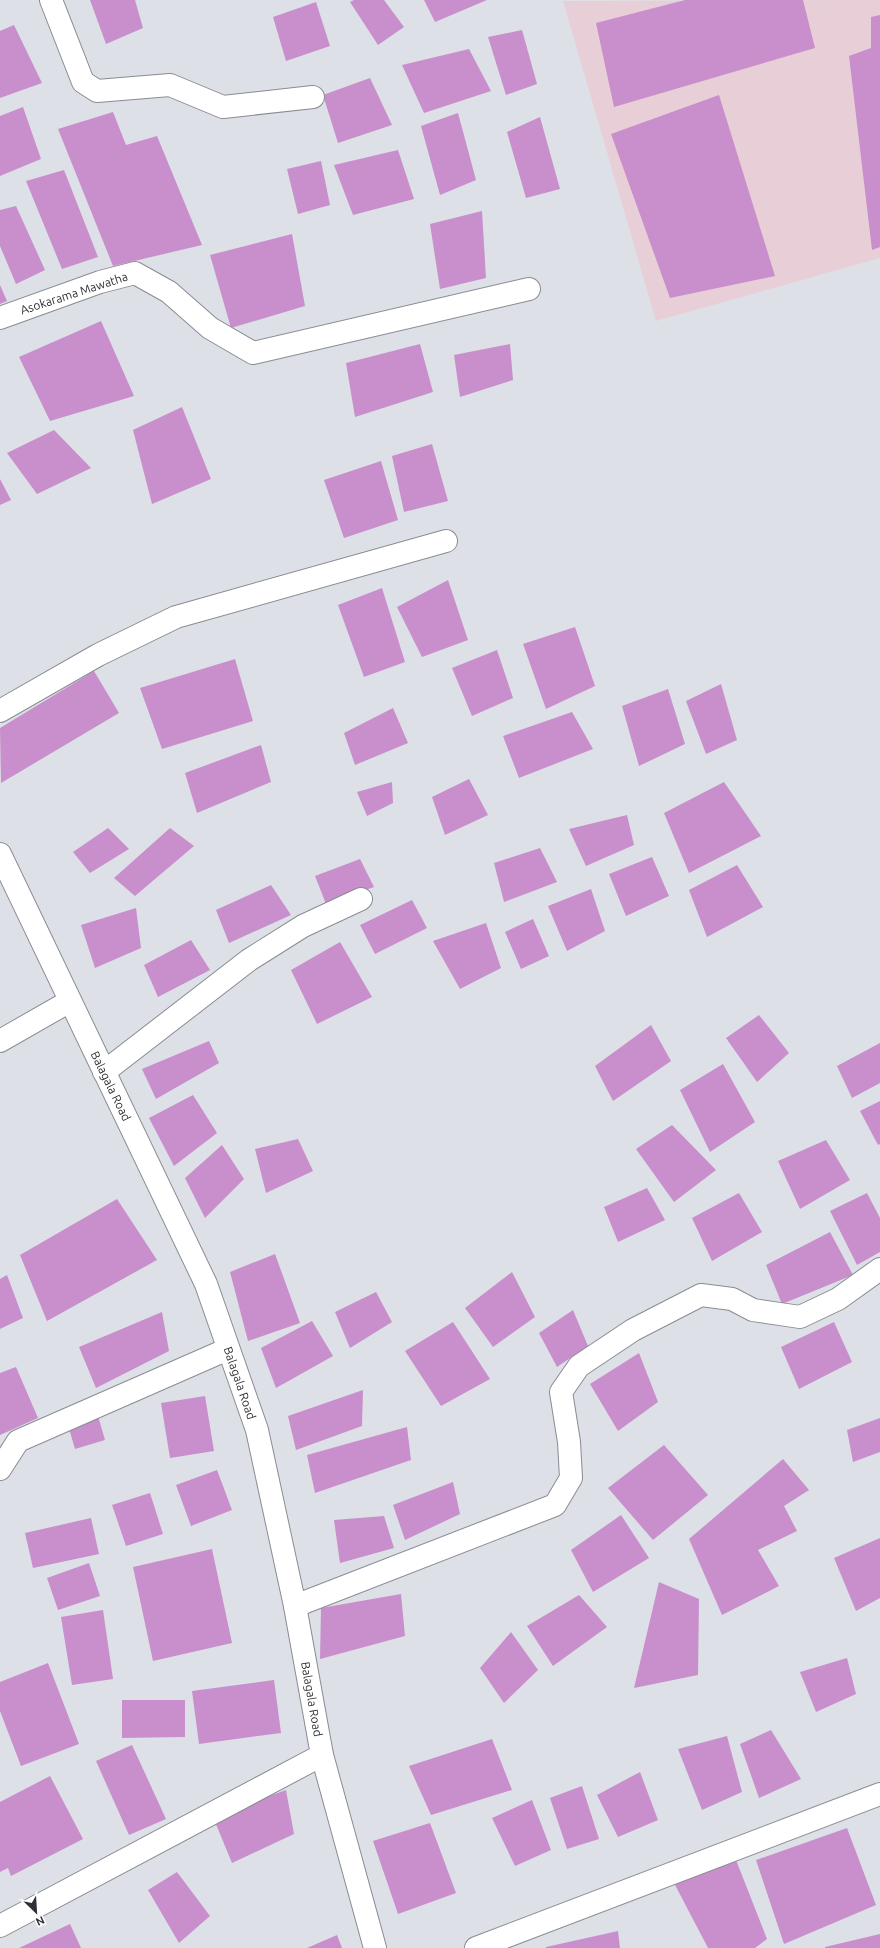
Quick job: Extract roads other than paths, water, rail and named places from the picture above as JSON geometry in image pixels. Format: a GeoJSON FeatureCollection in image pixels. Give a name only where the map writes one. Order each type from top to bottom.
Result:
{"type":"FeatureCollection","features":[{"type":"Feature","properties":{"kind":"street"},"geometry":{"type":"LineString","coordinates":[[51,0],[83,82],[97,91],[170,85],[223,107],[313,97]]}},
{"type":"Feature","properties":{"kind":"street","name":"Asokarama Mawatha"},"geometry":{"type":"LineString","coordinates":[[0,318],[100,282],[135,273],[169,292],[210,328],[253,353],[529,289]]}},
{"type":"Feature","properties":{"kind":"street"},"geometry":{"type":"LineString","coordinates":[[0,711],[98,655],[176,617],[446,542]]}},
{"type":"Feature","properties":{"kind":"street","name":"Balagala Road"},"geometry":{"type":"LineString","coordinates":[[0,854],[206,1284],[256,1430],[295,1606],[322,1755],[375,1948]]}},
{"type":"Feature","properties":{"kind":"street"},"geometry":{"type":"LineString","coordinates":[[104,1072],[249,960],[303,926],[361,899]]}},
{"type":"Feature","properties":{"kind":"street"},"geometry":{"type":"LineString","coordinates":[[0,1041],[70,1000]]}},
{"type":"Feature","properties":{"kind":"street"},"geometry":{"type":"LineString","coordinates":[[295,1606],[555,1505],[571,1478],[569,1442],[560,1392],[579,1366],[633,1330],[701,1295],[732,1299],[753,1310],[800,1317],[838,1299],[880,1269]]}},
{"type":"Feature","properties":{"kind":"street"},"geometry":{"type":"LineString","coordinates":[[0,1469],[18,1441],[228,1349]]}},
{"type":"Feature","properties":{"kind":"street"},"geometry":{"type":"LineString","coordinates":[[0,1926],[322,1755]]}},
{"type":"Feature","properties":{"kind":"street"},"geometry":{"type":"LineString","coordinates":[[476,1948],[880,1794]]}}]}
